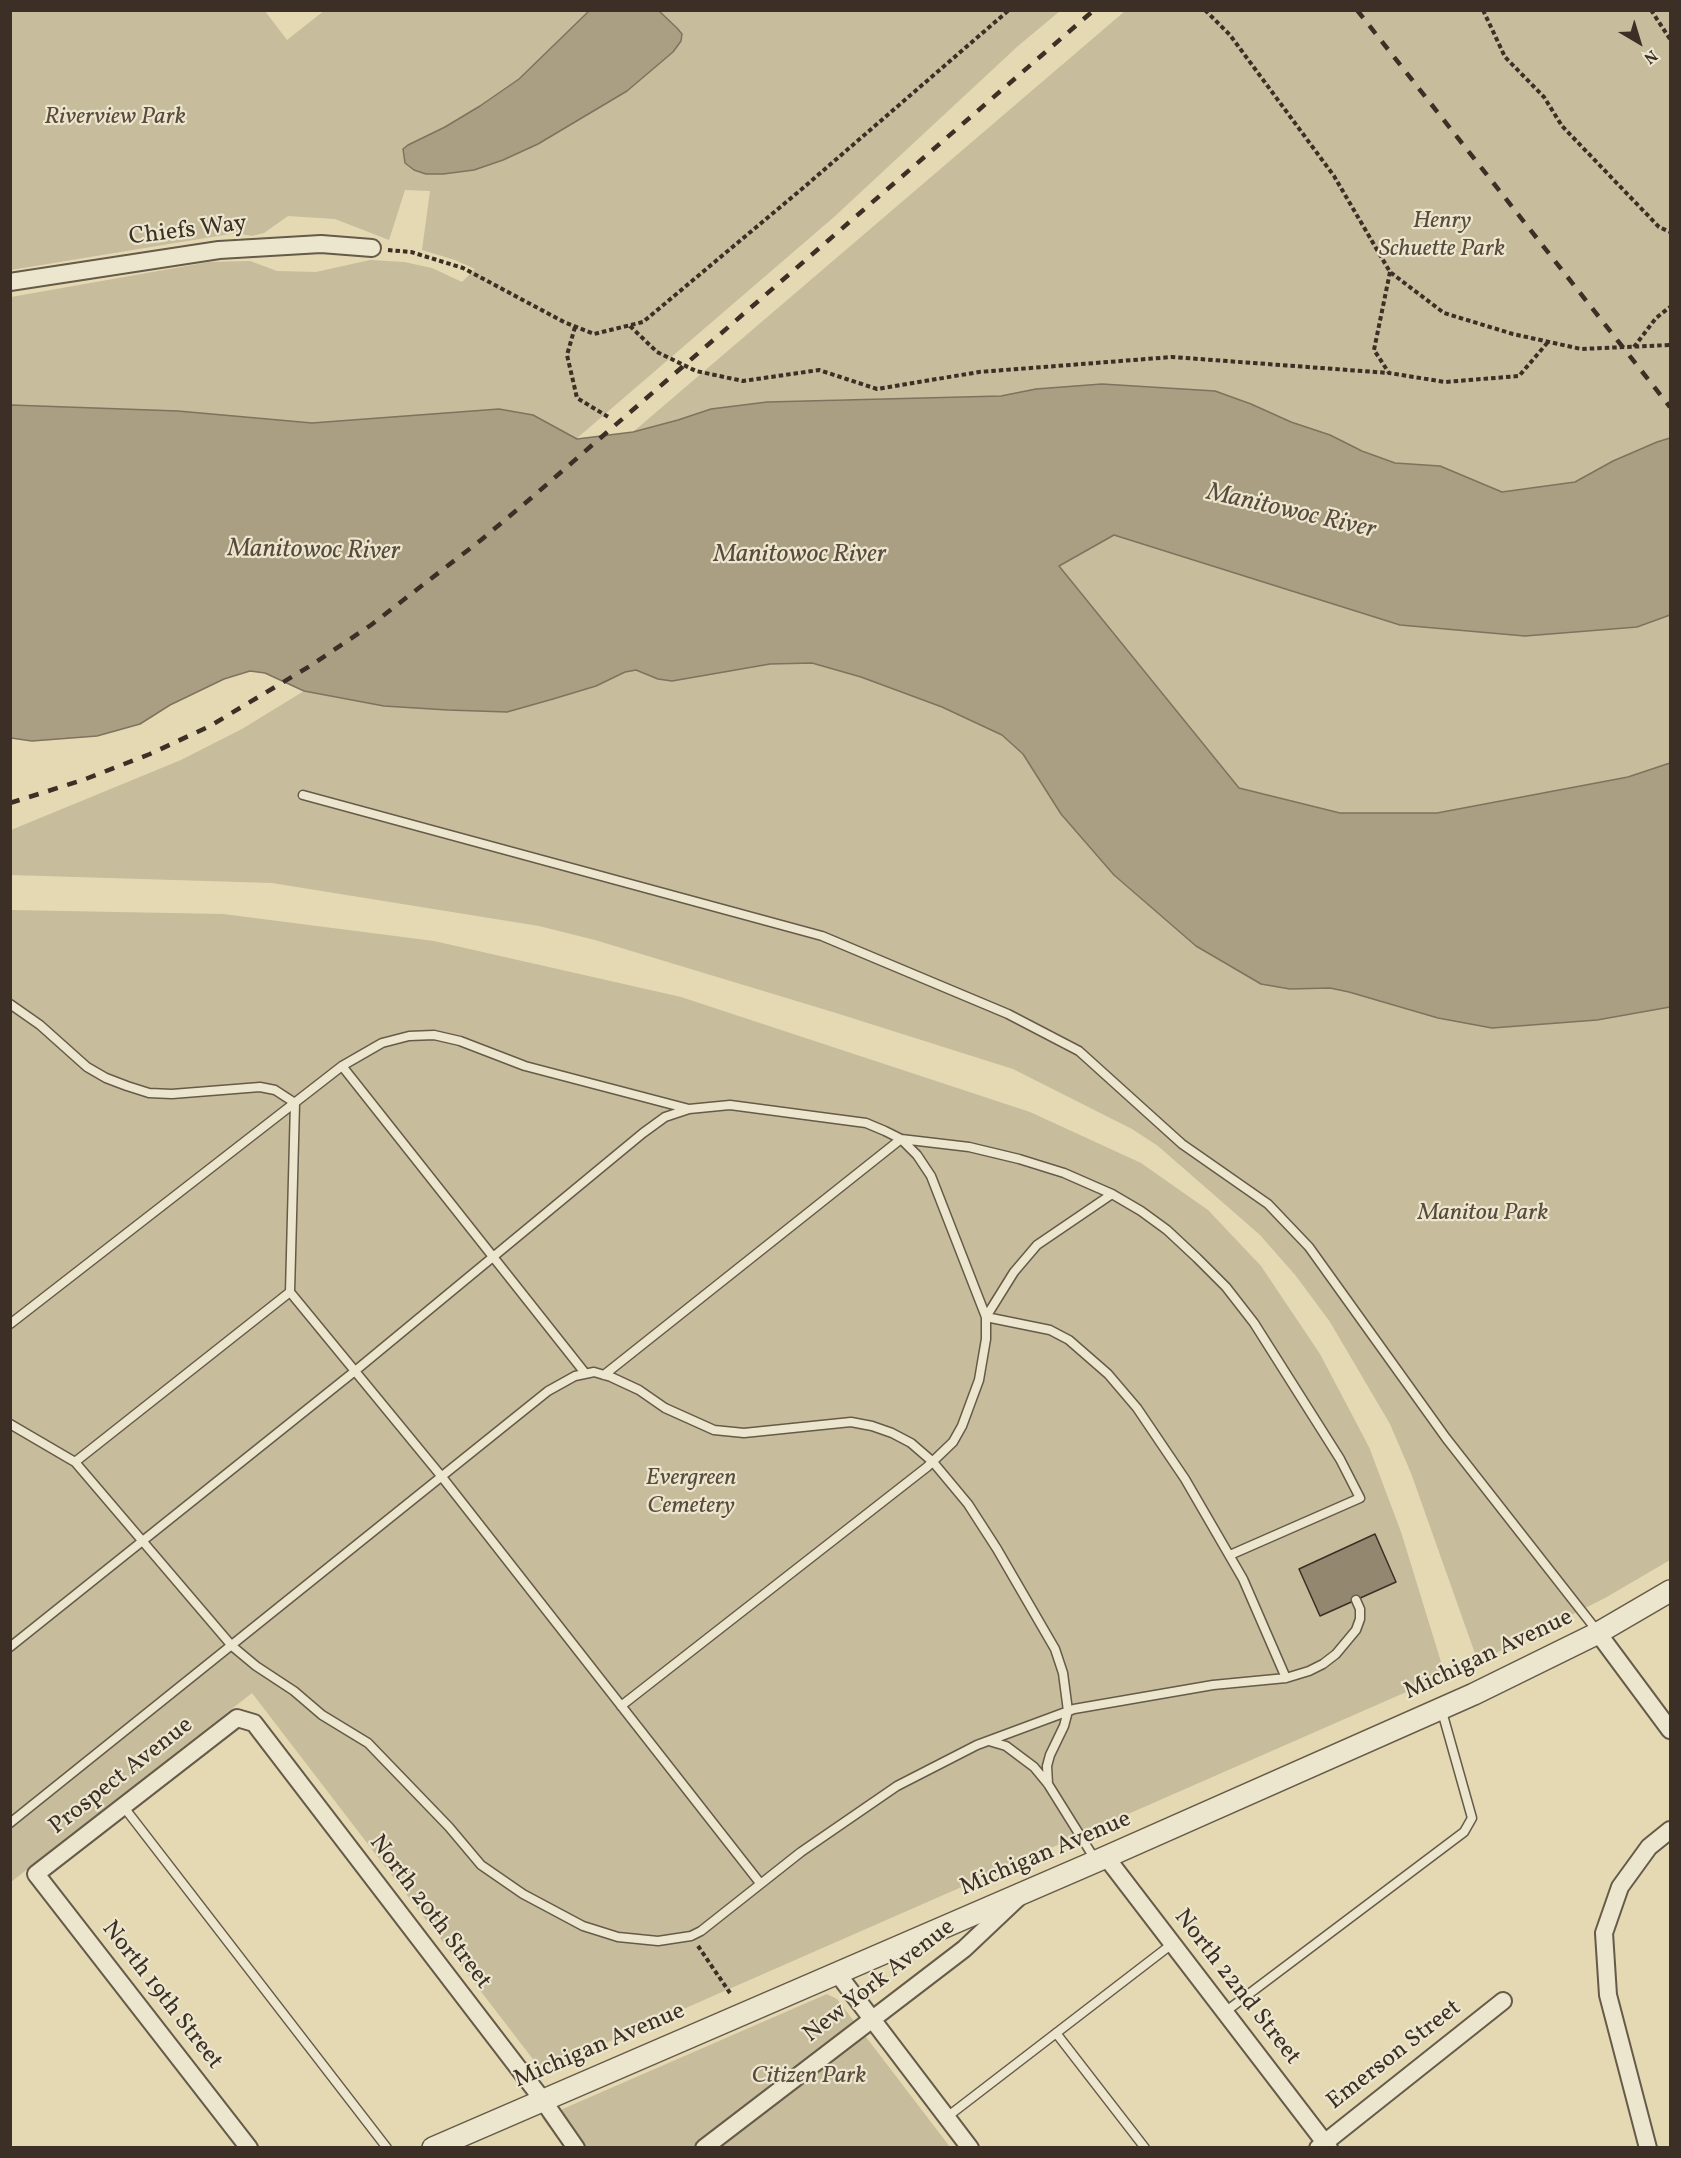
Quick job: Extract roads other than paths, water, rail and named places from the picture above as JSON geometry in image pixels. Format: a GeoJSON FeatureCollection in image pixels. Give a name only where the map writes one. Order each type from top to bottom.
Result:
{"type":"FeatureCollection","features":[{"type":"Feature","properties":{"kind":"street","name":"Chiefs Way"},"geometry":{"type":"LineString","coordinates":[[10,282],[219,250],[321,244],[372,248]]}},
{"type":"Feature","properties":{"kind":"street","name":"Michigan Avenue"},"geometry":{"type":"LineString","coordinates":[[434,2148],[542,2099],[1101,1859],[1474,1694],[1598,1633],[1671,1591]]}},
{"type":"Feature","properties":{"kind":"street"},"geometry":{"type":"LineString","coordinates":[[1598,1633],[1671,1730]]}},
{"type":"Feature","properties":{"kind":"street","name":"Prospect Avenue"},"geometry":{"type":"LineString","coordinates":[[36,1874],[237,1718]]}},
{"type":"Feature","properties":{"kind":"street","name":"North 20th Street"},"geometry":{"type":"LineString","coordinates":[[237,1718],[254,1723],[542,2099],[576,2148]]}},
{"type":"Feature","properties":{"kind":"street"},"geometry":{"type":"LineString","coordinates":[[1648,2148],[1608,1995],[1604,1933],[1620,1887],[1649,1847],[1671,1830]]}},
{"type":"Feature","properties":{"kind":"street","name":"North 22nd Street"},"geometry":{"type":"LineString","coordinates":[[1101,1859],[1225,2012],[1324,2146]]}},
{"type":"Feature","properties":{"kind":"street","name":"North 19th Street"},"geometry":{"type":"LineString","coordinates":[[36,1874],[249,2148]]}},
{"type":"Feature","properties":{"kind":"street","name":"New York Avenue"},"geometry":{"type":"LineString","coordinates":[[704,2148],[964,1949],[1024,1892]]}},
{"type":"Feature","properties":{"kind":"street"},"geometry":{"type":"LineString","coordinates":[[837,1973],[970,2148]]}},
{"type":"Feature","properties":{"kind":"street","name":"Emerson Street"},"geometry":{"type":"LineString","coordinates":[[1324,2146],[1503,2001]]}},
{"type":"Feature","properties":{"kind":"lane"},"geometry":{"type":"LineString","coordinates":[[303,795],[822,936],[1008,1014],[1079,1051],[1182,1144],[1268,1204],[1308,1247],[1446,1438],[1598,1633]]}},
{"type":"Feature","properties":{"kind":"lane"},"geometry":{"type":"LineString","coordinates":[[10,1004],[40,1025],[87,1067],[127,1086],[149,1093],[172,1094],[260,1087],[275,1090],[296,1103]]}},
{"type":"Feature","properties":{"kind":"lane"},"geometry":{"type":"LineString","coordinates":[[10,1324],[342,1066],[382,1042],[409,1036],[434,1035],[460,1041],[525,1066],[689,1108]]}},
{"type":"Feature","properties":{"kind":"lane"},"geometry":{"type":"LineString","coordinates":[[342,1066],[585,1373]]}},
{"type":"Feature","properties":{"kind":"lane"},"geometry":{"type":"LineString","coordinates":[[296,1103],[290,1292],[442,1477],[760,1883]]}},
{"type":"Feature","properties":{"kind":"lane"},"geometry":{"type":"LineString","coordinates":[[10,1647],[355,1371],[643,1133],[665,1117],[689,1108],[730,1105],[866,1123],[901,1139],[969,1147],[1019,1159],[1064,1173],[1112,1194],[1167,1230],[1226,1287],[1254,1323],[1314,1414],[1360,1498],[1230,1555]]}},
{"type":"Feature","properties":{"kind":"lane"},"geometry":{"type":"LineString","coordinates":[[621,1706],[933,1462],[953,1442],[962,1426],[972,1404],[983,1359],[986,1317],[931,1176],[917,1155],[901,1139]]}},
{"type":"Feature","properties":{"kind":"lane"},"geometry":{"type":"LineString","coordinates":[[604,1375],[901,1139]]}},
{"type":"Feature","properties":{"kind":"lane"},"geometry":{"type":"LineString","coordinates":[[986,1317],[1025,1257],[1067,1223],[1112,1194]]}},
{"type":"Feature","properties":{"kind":"lane"},"geometry":{"type":"LineString","coordinates":[[75,1462],[290,1292]]}},
{"type":"Feature","properties":{"kind":"lane"},"geometry":{"type":"LineString","coordinates":[[986,1317],[1050,1330],[1069,1340],[1088,1354],[1137,1408],[1157,1436],[1230,1555],[1258,1610],[1286,1678]]}},
{"type":"Feature","properties":{"kind":"lane"},"geometry":{"type":"LineString","coordinates":[[10,1823],[548,1390],[585,1373],[594,1372],[639,1390],[688,1420],[714,1430],[744,1433],[851,1422],[892,1433],[910,1443],[933,1462],[974,1513],[1028,1599],[1055,1649],[1063,1673],[1068,1711],[1064,1726],[1050,1755],[1047,1766],[1048,1784]]}},
{"type":"Feature","properties":{"kind":"lane"},"geometry":{"type":"LineString","coordinates":[[13,1429],[75,1462],[232,1646],[322,1714],[368,1743],[481,1865],[523,1894],[583,1926],[618,1937],[658,1941],[691,1936],[701,1931],[801,1852],[897,1786],[948,1759],[989,1741],[1068,1711],[1107,1702],[1213,1685],[1286,1678],[1309,1671],[1323,1664],[1347,1644],[1360,1619],[1360,1609],[1356,1600]]}},
{"type":"Feature","properties":{"kind":"lane"},"geometry":{"type":"LineString","coordinates":[[1225,2012],[1464,1832],[1472,1818],[1441,1708]]}},
{"type":"Feature","properties":{"kind":"lane"},"geometry":{"type":"LineString","coordinates":[[989,1741],[1005,1746],[1022,1756],[1034,1767],[1101,1859]]}},
{"type":"Feature","properties":{"kind":"lane"},"geometry":{"type":"LineString","coordinates":[[123,1806],[387,2148]]}},
{"type":"Feature","properties":{"kind":"lane"},"geometry":{"type":"LineString","coordinates":[[947,2117],[1172,1944]]}},
{"type":"Feature","properties":{"kind":"lane"},"geometry":{"type":"LineString","coordinates":[[1056,2033],[1145,2148]]}},
{"type":"Feature","properties":{"kind":"water"},"geometry":{"type":"Polygon","coordinates":[[[589,11],[659,11],[682,34],[681,41],[673,52],[627,91],[538,144],[503,160],[474,170],[443,174],[426,174],[414,170],[405,163],[403,149],[480,106],[519,79],[589,11]]]}},
{"type":"Feature","properties":{"kind":"water","name":"Manitowoc River"},"geometry":{"type":"Polygon","coordinates":[[[1102,384],[1215,391],[1330,435],[1362,451],[1395,463],[1440,466],[1502,492],[1575,482],[1613,461],[1670,438],[1670,615],[1637,627],[1525,636],[1400,625],[1114,535],[1059,566],[1239,788],[1340,813],[1437,813],[1628,777],[1670,763],[1670,1007],[1597,1020],[1492,1028],[1438,1018],[1330,988],[1290,989],[1261,984],[1196,946],[1114,875],[1061,814],[1023,754],[1002,735],[942,707],[861,677],[812,663],[770,664],[672,681],[658,679],[636,670],[625,672],[596,686],[507,712],[384,706],[304,691],[265,673],[250,671],[224,679],[170,705],[140,724],[97,736],[32,741],[11,738],[11,405],[178,411],[312,423],[499,409],[533,415],[577,439],[633,432],[711,409],[767,402],[1001,396],[1036,389],[1102,384]]]}},
{"type":"Feature","properties":{"kind":"railway"},"geometry":{"type":"LineString","coordinates":[[10,803],[83,780],[150,754],[210,726],[310,666],[371,625],[530,499],[1094,10]]}},
{"type":"Feature","properties":{"kind":"railway"},"geometry":{"type":"LineString","coordinates":[[1357,10],[1670,407]]}},
{"type":"Feature","properties":{"kind":"park label","name":"Riverview Park"},"geometry":{"type":"Point","coordinates":[115,119]}},
{"type":"Feature","properties":{"kind":"park label","name":"Henry Schuette Park"},"geometry":{"type":"Point","coordinates":[1442,237]}},
{"type":"Feature","properties":{"kind":"park label","name":"Manitou Park"},"geometry":{"type":"Point","coordinates":[1483,1215]}},
{"type":"Feature","properties":{"kind":"park label","name":"Evergreen Cemetery"},"geometry":{"type":"Point","coordinates":[691,1494]}},
{"type":"Feature","properties":{"kind":"park label","name":"Citizen Park"},"geometry":{"type":"Point","coordinates":[809,2078]}}]}
